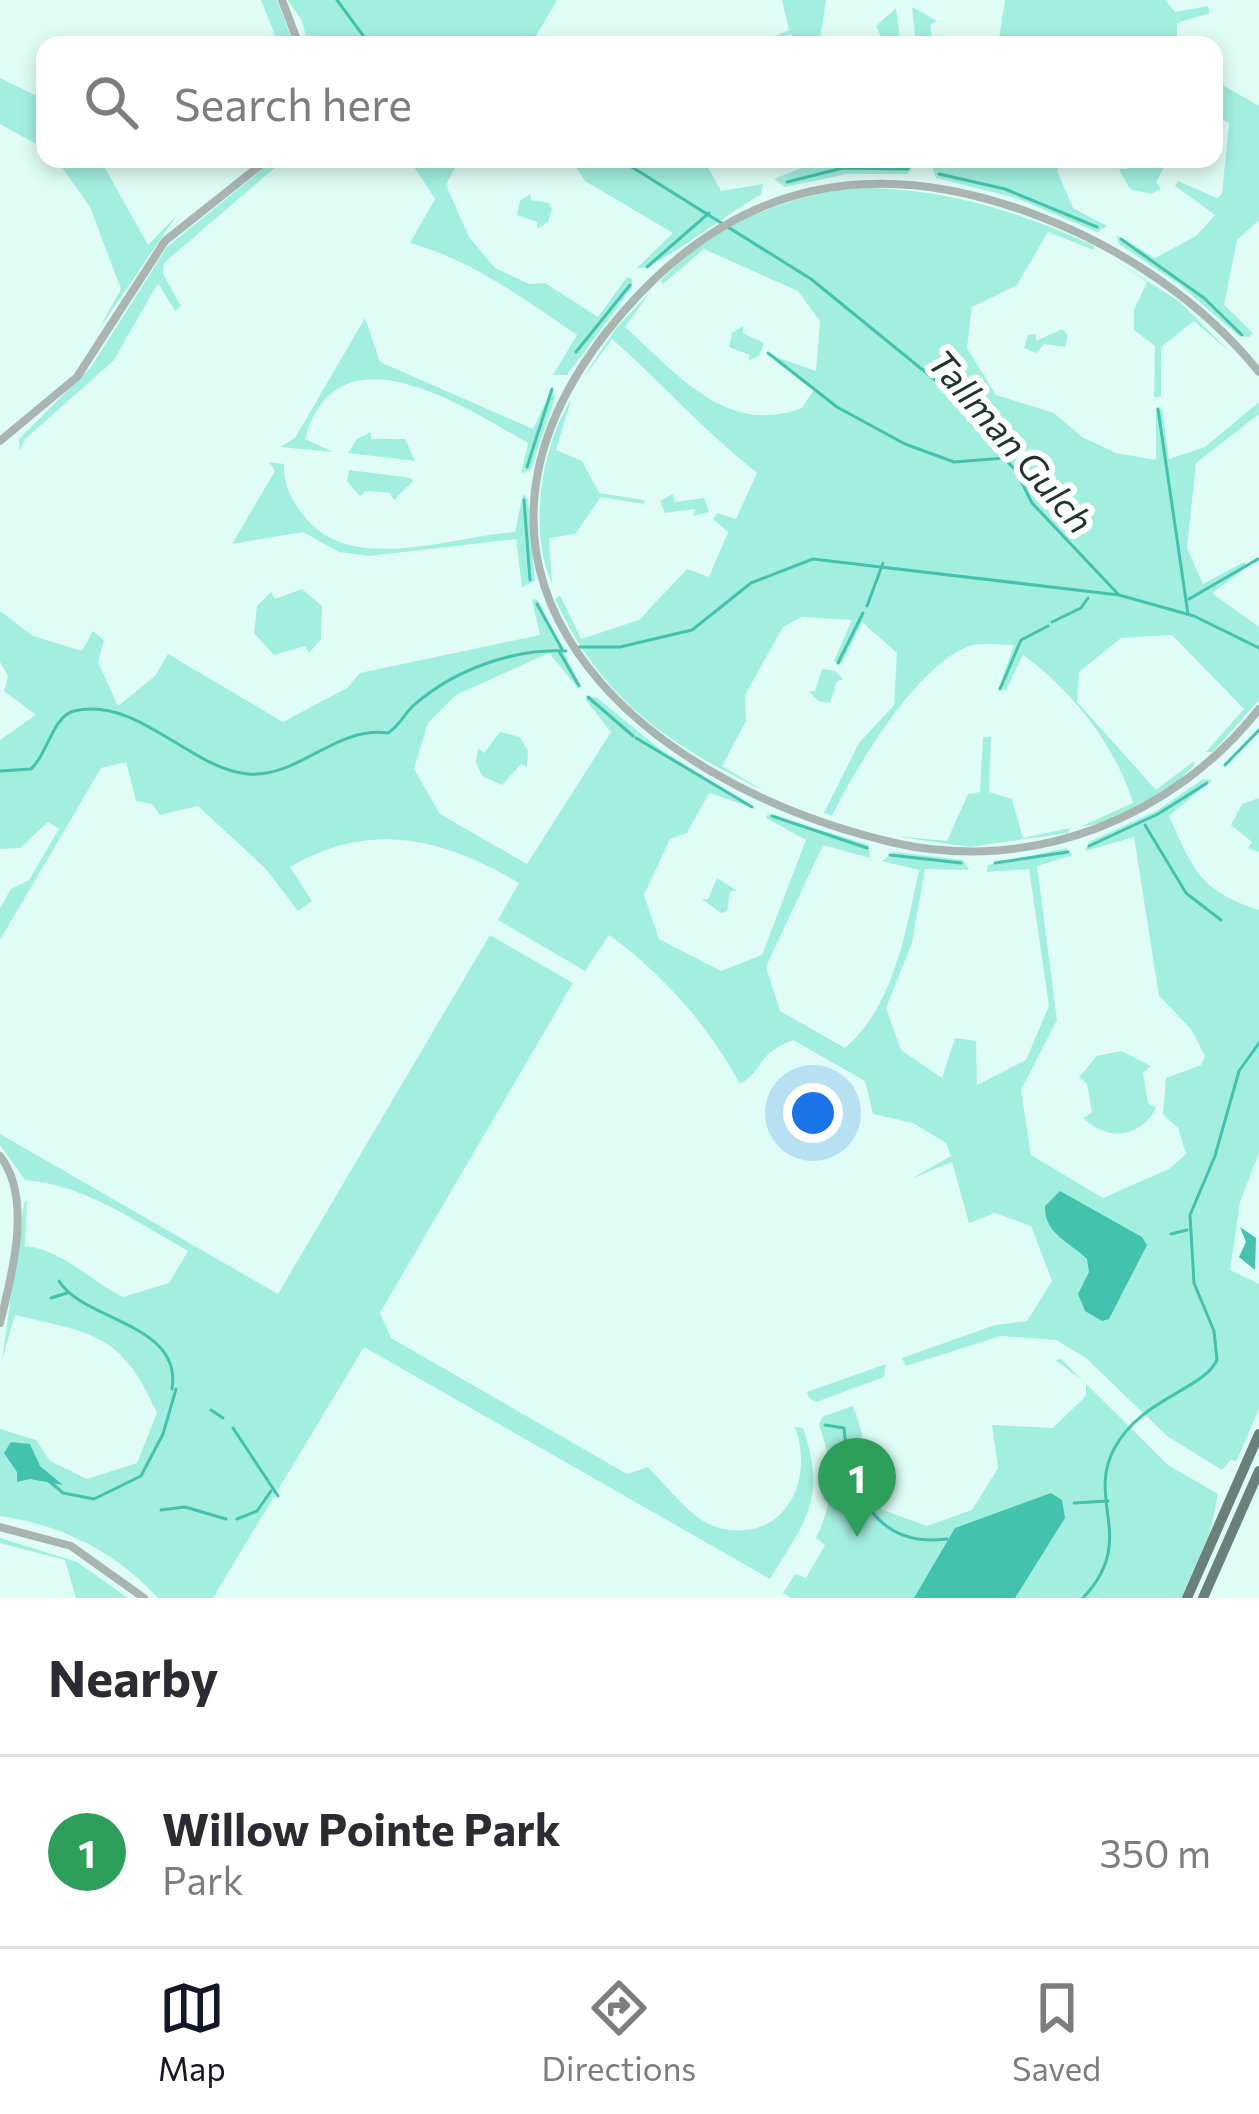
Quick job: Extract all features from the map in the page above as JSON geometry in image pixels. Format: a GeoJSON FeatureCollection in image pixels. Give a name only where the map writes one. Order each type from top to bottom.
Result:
{"type":"FeatureCollection","features":[{"type":"Feature","properties":{"kind":"main road"},"geometry":{"type":"LineString","coordinates":[[1187,1598],[1259,1434]]}},
{"type":"Feature","properties":{"kind":"main road"},"geometry":{"type":"LineString","coordinates":[[1203,1598],[1259,1471]]}},
{"type":"Feature","properties":{"kind":"street"},"geometry":{"type":"LineString","coordinates":[[282,0],[296,36]]}},
{"type":"Feature","properties":{"kind":"street"},"geometry":{"type":"LineString","coordinates":[[1,439],[77,377],[165,241],[257,168]]}},
{"type":"Feature","properties":{"kind":"street"},"geometry":{"type":"LineString","coordinates":[[1259,372],[1214,325],[1148,273],[1072,230],[1004,203],[935,187],[866,182],[796,193],[714,231],[658,275],[619,317],[572,386],[550,433],[538,486],[538,542],[549,596],[586,669],[650,731],[758,795],[850,831],[955,851],[1035,846],[1129,816],[1206,764],[1259,709]]}},
{"type":"Feature","properties":{"kind":"street"},"geometry":{"type":"LineString","coordinates":[[0,1156],[13,1179],[16,1207],[0,1323]]}},
{"type":"Feature","properties":{"kind":"street"},"geometry":{"type":"LineString","coordinates":[[0,1527],[77,1549],[144,1598]]}},
{"type":"Feature","properties":{"kind":"shaded area"},"geometry":{"type":"Polygon","coordinates":[[[261,0],[277,0],[291,36],[275,36],[261,0]]]}},
{"type":"Feature","properties":{"kind":"shaded area"},"geometry":{"type":"Polygon","coordinates":[[[288,0],[557,0],[536,36],[306,36],[288,0]]]}},
{"type":"Feature","properties":{"kind":"shaded area"},"geometry":{"type":"Polygon","coordinates":[[[782,0],[826,0],[820,36],[776,36],[789,30],[782,0]]]}},
{"type":"Feature","properties":{"kind":"shaded area"},"geometry":{"type":"Polygon","coordinates":[[[1005,0],[1165,0],[1175,12],[1208,6],[1210,13],[1177,23],[1177,36],[999,36],[1005,0]]]}},
{"type":"Feature","properties":{"kind":"shaded area"},"geometry":{"type":"Polygon","coordinates":[[[912,7],[937,21],[930,25],[932,36],[915,36],[912,7]]]}},
{"type":"Feature","properties":{"kind":"shaded area"},"geometry":{"type":"Polygon","coordinates":[[[896,8],[900,36],[881,36],[876,26],[896,8]]]}},
{"type":"Feature","properties":{"kind":"shaded area"},"geometry":{"type":"Polygon","coordinates":[[[0,78],[36,96],[36,144],[0,124],[0,78]]]}},
{"type":"Feature","properties":{"kind":"shaded area"},"geometry":{"type":"Polygon","coordinates":[[[1223,85],[1259,106],[1259,220],[1237,240],[1224,305],[1253,333],[1249,337],[1239,336],[1180,285],[1119,244],[1116,235],[1155,258],[1196,236],[1215,215],[1175,186],[1178,181],[1217,198],[1222,194],[1229,123],[1223,119],[1223,85]]]}},
{"type":"Feature","properties":{"kind":"shaded area"},"geometry":{"type":"Polygon","coordinates":[[[62,168],[105,168],[148,245],[177,215],[99,329],[121,289],[90,207],[62,168]]]}},
{"type":"Feature","properties":{"kind":"shaded area"},"geometry":{"type":"Polygon","coordinates":[[[264,168],[275,168],[164,263],[163,274],[181,306],[175,311],[158,283],[114,360],[24,440],[20,451],[19,439],[91,367],[167,247],[264,168]]]}},
{"type":"Feature","properties":{"kind":"shaded area"},"geometry":{"type":"Polygon","coordinates":[[[415,168],[454,168],[446,185],[469,237],[495,268],[529,284],[545,283],[598,317],[627,277],[632,279],[632,288],[567,375],[553,375],[577,335],[476,270],[410,243],[435,199],[415,168]]]}},
{"type":"Feature","properties":{"kind":"shaded area"},"geometry":{"type":"Polygon","coordinates":[[[577,168],[708,168],[721,191],[763,184],[761,195],[660,260],[637,268],[673,233],[585,181],[577,168]]]}},
{"type":"Feature","properties":{"kind":"shaded area"},"geometry":{"type":"Polygon","coordinates":[[[802,168],[912,168],[907,174],[847,174],[785,187],[774,179],[802,168]]]}},
{"type":"Feature","properties":{"kind":"shaded area"},"geometry":{"type":"Polygon","coordinates":[[[933,168],[1058,168],[1073,208],[1107,226],[1097,232],[1016,198],[936,178],[933,168]]]}},
{"type":"Feature","properties":{"kind":"shaded area"},"geometry":{"type":"Polygon","coordinates":[[[1163,168],[1156,182],[1161,189],[1151,194],[1130,189],[1119,169],[1163,168]]]}},
{"type":"Feature","properties":{"kind":"shaded area"},"geometry":{"type":"Polygon","coordinates":[[[851,188],[915,191],[1006,211],[1094,246],[1094,250],[1048,232],[1017,285],[972,307],[967,348],[996,395],[1054,413],[1082,437],[1116,453],[1156,460],[1156,409],[1162,409],[1169,459],[1205,447],[1259,402],[1259,414],[1196,463],[1187,548],[1203,584],[1244,562],[1247,567],[1212,593],[1259,627],[1259,700],[1213,752],[1206,752],[1244,709],[1172,635],[1121,638],[1079,672],[1077,702],[1156,790],[1194,761],[1194,765],[1142,806],[1082,826],[1133,803],[1103,740],[1074,702],[1023,655],[1006,690],[999,688],[1014,645],[972,645],[948,658],[908,696],[871,747],[832,816],[777,796],[824,813],[859,743],[894,705],[897,653],[862,622],[841,665],[834,661],[852,620],[802,617],[783,627],[745,695],[746,721],[722,766],[764,791],[697,755],[640,715],[593,665],[555,599],[560,595],[581,639],[639,620],[687,569],[709,577],[728,532],[713,519],[717,513],[736,519],[757,473],[612,339],[577,387],[616,328],[651,291],[625,327],[704,396],[750,414],[775,415],[802,408],[814,390],[770,355],[816,371],[820,321],[798,291],[704,249],[663,284],[660,281],[724,230],[772,208],[851,188]]]}},
{"type":"Feature","properties":{"kind":"shaded area"},"geometry":{"type":"Polygon","coordinates":[[[530,194],[531,200],[549,203],[552,209],[548,222],[537,229],[537,222],[517,215],[520,201],[530,194]]]}},
{"type":"Feature","properties":{"kind":"shaded area"},"geometry":{"type":"Polygon","coordinates":[[[1105,254],[1180,302],[1231,353],[1194,321],[1161,347],[1161,397],[1154,397],[1155,346],[1134,330],[1134,310],[1147,282],[1105,254]]]}},
{"type":"Feature","properties":{"kind":"shaded area"},"geometry":{"type":"Polygon","coordinates":[[[365,318],[380,362],[533,429],[552,389],[555,398],[531,469],[521,474],[528,443],[438,395],[373,379],[344,385],[321,404],[305,439],[333,452],[280,447],[295,438],[365,318]]]}},
{"type":"Feature","properties":{"kind":"shaded area"},"geometry":{"type":"Polygon","coordinates":[[[743,326],[743,333],[764,343],[759,356],[748,361],[750,355],[729,347],[732,333],[743,326]]]}},
{"type":"Feature","properties":{"kind":"shaded area"},"geometry":{"type":"Polygon","coordinates":[[[1062,329],[1068,335],[1065,347],[1044,344],[1036,353],[1024,348],[1028,335],[1036,334],[1036,341],[1062,329]]]}},
{"type":"Feature","properties":{"kind":"shaded area"},"geometry":{"type":"Polygon","coordinates":[[[571,400],[556,450],[582,461],[599,493],[644,500],[644,504],[601,497],[575,534],[549,538],[552,583],[541,540],[541,490],[552,441],[571,400]]]}},
{"type":"Feature","properties":{"kind":"shaded area"},"geometry":{"type":"Polygon","coordinates":[[[371,432],[371,439],[405,439],[415,461],[348,453],[357,439],[371,432]]]}},
{"type":"Feature","properties":{"kind":"shaded area"},"geometry":{"type":"Polygon","coordinates":[[[269,462],[284,464],[295,503],[323,533],[373,549],[515,532],[523,494],[528,499],[535,581],[522,587],[516,539],[369,556],[339,552],[303,532],[232,544],[275,471],[269,462]]]}},
{"type":"Feature","properties":{"kind":"shaded area"},"geometry":{"type":"Polygon","coordinates":[[[349,470],[413,481],[394,500],[390,493],[366,491],[360,496],[347,481],[349,470]]]}},
{"type":"Feature","properties":{"kind":"shaded area"},"geometry":{"type":"Polygon","coordinates":[[[673,494],[675,502],[704,498],[709,512],[694,516],[695,509],[665,513],[660,501],[673,494]]]}},
{"type":"Feature","properties":{"kind":"shaded area"},"geometry":{"type":"Polygon","coordinates":[[[302,589],[322,606],[321,639],[309,653],[305,646],[274,655],[254,633],[257,606],[271,592],[275,599],[302,589]]]}},
{"type":"Feature","properties":{"kind":"shaded area"},"geometry":{"type":"Polygon","coordinates":[[[537,599],[581,686],[549,653],[456,695],[428,723],[414,769],[440,814],[527,864],[611,732],[585,699],[596,697],[661,750],[756,809],[709,793],[687,833],[670,839],[644,895],[659,939],[721,971],[762,955],[806,840],[766,818],[768,814],[869,845],[870,858],[823,845],[766,967],[780,1011],[845,1048],[862,1031],[887,989],[919,870],[882,861],[894,852],[963,860],[969,870],[925,869],[912,943],[886,1008],[901,1050],[942,1078],[955,1038],[976,1041],[977,1085],[1026,1060],[1049,1006],[1029,869],[987,872],[988,865],[1066,848],[1073,855],[1037,866],[1057,1020],[1021,1090],[1031,1155],[1103,1198],[1169,1169],[1186,1154],[1178,1128],[1163,1114],[1166,1078],[1201,1065],[1205,1056],[1191,1029],[1159,996],[1134,837],[1085,851],[1089,842],[1158,810],[1203,779],[1212,780],[1169,816],[1201,876],[1223,895],[1259,910],[1259,1153],[1240,1202],[1230,1270],[1259,1284],[1259,1409],[1236,1462],[1231,1459],[1222,1470],[1167,1436],[1086,1358],[1056,1340],[1001,1336],[906,1366],[902,1358],[995,1325],[1027,1321],[1052,1281],[1031,1226],[995,1213],[969,1223],[952,1162],[911,1179],[951,1156],[946,1143],[913,1123],[873,1114],[865,1081],[793,1040],[772,1051],[740,1084],[699,1021],[629,950],[609,935],[585,971],[498,920],[519,883],[462,855],[406,840],[349,843],[320,852],[290,867],[312,901],[298,911],[266,869],[198,806],[160,815],[152,804],[136,801],[126,762],[101,768],[0,940],[0,908],[11,889],[29,880],[59,829],[48,822],[20,848],[0,849],[0,740],[36,715],[4,691],[8,676],[0,662],[0,611],[33,636],[82,651],[93,631],[104,640],[98,662],[118,706],[155,676],[168,654],[283,722],[347,688],[360,673],[540,635],[532,600],[537,599]]]}},
{"type":"Feature","properties":{"kind":"shaded area"},"geometry":{"type":"Polygon","coordinates":[[[822,669],[835,671],[843,679],[837,681],[830,703],[818,701],[809,691],[815,691],[822,669]]]}},
{"type":"Feature","properties":{"kind":"shaded area"},"geometry":{"type":"Polygon","coordinates":[[[500,732],[520,737],[528,751],[527,767],[521,764],[502,785],[482,776],[476,762],[478,748],[484,753],[500,732]]]}},
{"type":"Feature","properties":{"kind":"shaded area"},"geometry":{"type":"Polygon","coordinates":[[[983,737],[991,737],[989,792],[1012,799],[1023,838],[1070,828],[1068,833],[969,847],[894,836],[947,841],[968,794],[980,792],[983,737]]]}},
{"type":"Feature","properties":{"kind":"shaded area"},"geometry":{"type":"Polygon","coordinates":[[[1259,798],[1259,852],[1248,848],[1252,842],[1231,825],[1242,804],[1259,798]]]}},
{"type":"Feature","properties":{"kind":"shaded area"},"geometry":{"type":"Polygon","coordinates":[[[717,878],[737,891],[730,891],[727,911],[721,913],[702,899],[708,899],[717,878]]]}},
{"type":"Feature","properties":{"kind":"shaded area"},"geometry":{"type":"Polygon","coordinates":[[[490,935],[573,983],[380,1313],[391,1338],[627,1474],[648,1467],[690,1511],[719,1528],[761,1527],[789,1504],[801,1468],[795,1427],[803,1428],[813,1491],[803,1524],[770,1579],[364,1347],[213,1598],[158,1598],[124,1567],[86,1543],[45,1526],[0,1516],[0,1429],[36,1440],[50,1461],[87,1479],[137,1463],[157,1413],[131,1367],[103,1341],[86,1333],[15,1315],[2,1360],[24,1203],[27,1200],[25,1246],[63,1259],[123,1297],[169,1283],[188,1251],[89,1197],[25,1180],[0,1145],[0,1134],[278,1294],[490,935]]]}},
{"type":"Feature","properties":{"kind":"shaded area"},"geometry":{"type":"Polygon","coordinates":[[[1121,1051],[1151,1066],[1143,1073],[1148,1103],[1156,1108],[1141,1126],[1113,1133],[1083,1118],[1092,1113],[1087,1084],[1079,1077],[1097,1056],[1121,1051]]]}},
{"type":"Feature","properties":{"kind":"shaded area"},"geometry":{"type":"Polygon","coordinates":[[[1060,1191],[1142,1237],[1147,1245],[1109,1319],[1102,1321],[1085,1311],[1078,1294],[1089,1272],[1087,1259],[1049,1224],[1045,1206],[1060,1191]]]}},
{"type":"Feature","properties":{"kind":"shaded area"},"geometry":{"type":"Polygon","coordinates":[[[1240,1227],[1256,1238],[1255,1270],[1239,1257],[1246,1242],[1240,1227]]]}},
{"type":"Feature","properties":{"kind":"shaded area"},"geometry":{"type":"Polygon","coordinates":[[[886,1364],[884,1377],[816,1402],[809,1398],[807,1392],[886,1364]]]}},
{"type":"Feature","properties":{"kind":"shaded area"},"geometry":{"type":"Polygon","coordinates":[[[1086,1384],[1168,1465],[1218,1494],[1210,1533],[1181,1598],[791,1598],[783,1593],[795,1574],[806,1578],[825,1545],[816,1538],[831,1482],[819,1425],[822,1417],[853,1406],[862,1433],[857,1471],[880,1509],[927,1526],[972,1510],[998,1468],[992,1425],[1053,1428],[1086,1396],[1086,1384]]]}},
{"type":"Feature","properties":{"kind":"shaded area"},"geometry":{"type":"Polygon","coordinates":[[[11,1442],[30,1444],[40,1466],[63,1485],[30,1479],[17,1482],[17,1472],[4,1453],[11,1442]]]}},
{"type":"Feature","properties":{"kind":"shaded area"},"geometry":{"type":"Polygon","coordinates":[[[1051,1493],[1062,1500],[1065,1518],[1015,1598],[914,1598],[955,1528],[1051,1493]]]}},
{"type":"Feature","properties":{"kind":"shaded area"},"geometry":{"type":"Polygon","coordinates":[[[0,1538],[77,1562],[128,1598],[76,1598],[65,1560],[0,1543],[0,1538]]]}},
{"type":"Feature","properties":{"kind":"waterway","name":"Tallman Gulch"},"geometry":{"type":"LineString","coordinates":[[337,0],[363,36]]}},
{"type":"Feature","properties":{"kind":"waterway","name":"Tallman Gulch"},"geometry":{"type":"LineString","coordinates":[[633,168],[811,279],[940,384],[1016,471],[1032,503],[1119,595],[1194,616],[1259,648]]}},
{"type":"Feature","properties":{"kind":"waterway"},"geometry":{"type":"LineString","coordinates":[[787,182],[843,168],[908,169]]}},
{"type":"Feature","properties":{"kind":"waterway"},"geometry":{"type":"LineString","coordinates":[[939,174],[1005,189],[1097,227]]}},
{"type":"Feature","properties":{"kind":"waterway"},"geometry":{"type":"LineString","coordinates":[[647,267],[709,213]]}},
{"type":"Feature","properties":{"kind":"waterway"},"geometry":{"type":"LineString","coordinates":[[1121,239],[1204,298],[1242,335]]}},
{"type":"Feature","properties":{"kind":"waterway"},"geometry":{"type":"LineString","coordinates":[[576,352],[630,285]]}},
{"type":"Feature","properties":{"kind":"waterway"},"geometry":{"type":"LineString","coordinates":[[768,353],[837,407],[905,444],[954,462],[1005,458]]}},
{"type":"Feature","properties":{"kind":"waterway"},"geometry":{"type":"LineString","coordinates":[[527,467],[552,389]]}},
{"type":"Feature","properties":{"kind":"waterway"},"geometry":{"type":"LineString","coordinates":[[1158,409],[1188,614]]}},
{"type":"Feature","properties":{"kind":"waterway"},"geometry":{"type":"LineString","coordinates":[[524,500],[530,580]]}},
{"type":"Feature","properties":{"kind":"waterway"},"geometry":{"type":"LineString","coordinates":[[579,647],[620,647],[692,630],[751,583],[813,559],[1119,595]]}},
{"type":"Feature","properties":{"kind":"waterway"},"geometry":{"type":"LineString","coordinates":[[1189,599],[1258,559]]}},
{"type":"Feature","properties":{"kind":"waterway"},"geometry":{"type":"LineString","coordinates":[[867,606],[883,563]]}},
{"type":"Feature","properties":{"kind":"waterway"},"geometry":{"type":"LineString","coordinates":[[1052,622],[1081,608],[1088,598]]}},
{"type":"Feature","properties":{"kind":"waterway"},"geometry":{"type":"LineString","coordinates":[[537,604],[562,649]]}},
{"type":"Feature","properties":{"kind":"waterway"},"geometry":{"type":"LineString","coordinates":[[838,663],[863,613]]}},
{"type":"Feature","properties":{"kind":"waterway"},"geometry":{"type":"LineString","coordinates":[[1000,689],[1021,640],[1048,626]]}},
{"type":"Feature","properties":{"kind":"waterway"},"geometry":{"type":"LineString","coordinates":[[559,651],[579,686]]}},
{"type":"Feature","properties":{"kind":"waterway"},"geometry":{"type":"LineString","coordinates":[[0,771],[31,769],[67,714],[97,709],[142,723],[226,769],[266,773],[351,737],[388,733],[414,705],[466,672],[526,653],[566,651]]}},
{"type":"Feature","properties":{"kind":"waterway"},"geometry":{"type":"LineString","coordinates":[[588,697],[633,736]]}},
{"type":"Feature","properties":{"kind":"waterway"},"geometry":{"type":"LineString","coordinates":[[1225,765],[1259,730]]}},
{"type":"Feature","properties":{"kind":"waterway"},"geometry":{"type":"LineString","coordinates":[[636,738],[752,807]]}},
{"type":"Feature","properties":{"kind":"waterway"},"geometry":{"type":"LineString","coordinates":[[1089,846],[1158,814],[1207,783]]}},
{"type":"Feature","properties":{"kind":"waterway"},"geometry":{"type":"LineString","coordinates":[[772,816],[867,848]]}},
{"type":"Feature","properties":{"kind":"waterway"},"geometry":{"type":"LineString","coordinates":[[1145,825],[1186,893],[1221,920]]}},
{"type":"Feature","properties":{"kind":"waterway"},"geometry":{"type":"LineString","coordinates":[[995,863],[1068,852]]}},
{"type":"Feature","properties":{"kind":"waterway"},"geometry":{"type":"LineString","coordinates":[[890,855],[961,863]]}},
{"type":"Feature","properties":{"kind":"waterway"},"geometry":{"type":"LineString","coordinates":[[1083,1598],[1107,1558],[1105,1486],[1114,1449],[1140,1418],[1199,1379],[1217,1360],[1214,1331],[1194,1283],[1190,1215],[1215,1156],[1239,1071],[1259,1043]]}},
{"type":"Feature","properties":{"kind":"waterway"},"geometry":{"type":"LineString","coordinates":[[1171,1234],[1187,1230]]}},
{"type":"Feature","properties":{"kind":"waterway"},"geometry":{"type":"LineString","coordinates":[[59,1281],[71,1294],[147,1336],[162,1350],[171,1367],[172,1389]]}},
{"type":"Feature","properties":{"kind":"waterway"},"geometry":{"type":"LineString","coordinates":[[51,1298],[67,1293]]}},
{"type":"Feature","properties":{"kind":"waterway"},"geometry":{"type":"LineString","coordinates":[[49,1481],[63,1493],[94,1499],[141,1476],[163,1434],[176,1389]]}},
{"type":"Feature","properties":{"kind":"waterway"},"geometry":{"type":"LineString","coordinates":[[211,1410],[223,1418]]}},
{"type":"Feature","properties":{"kind":"waterway"},"geometry":{"type":"LineString","coordinates":[[825,1425],[844,1428],[860,1492],[884,1524],[922,1540],[947,1539]]}},
{"type":"Feature","properties":{"kind":"waterway"},"geometry":{"type":"LineString","coordinates":[[233,1428],[278,1496]]}},
{"type":"Feature","properties":{"kind":"waterway"},"geometry":{"type":"LineString","coordinates":[[237,1519],[257,1511],[271,1491]]}},
{"type":"Feature","properties":{"kind":"waterway"},"geometry":{"type":"LineString","coordinates":[[1074,1503],[1108,1501]]}},
{"type":"Feature","properties":{"kind":"waterway"},"geometry":{"type":"LineString","coordinates":[[161,1510],[185,1507],[226,1519]]}},
{"type":"Feature","properties":{"kind":"place","name":"Willow Pointe Park"},"geometry":{"type":"Point","coordinates":[857,1537]}}]}
